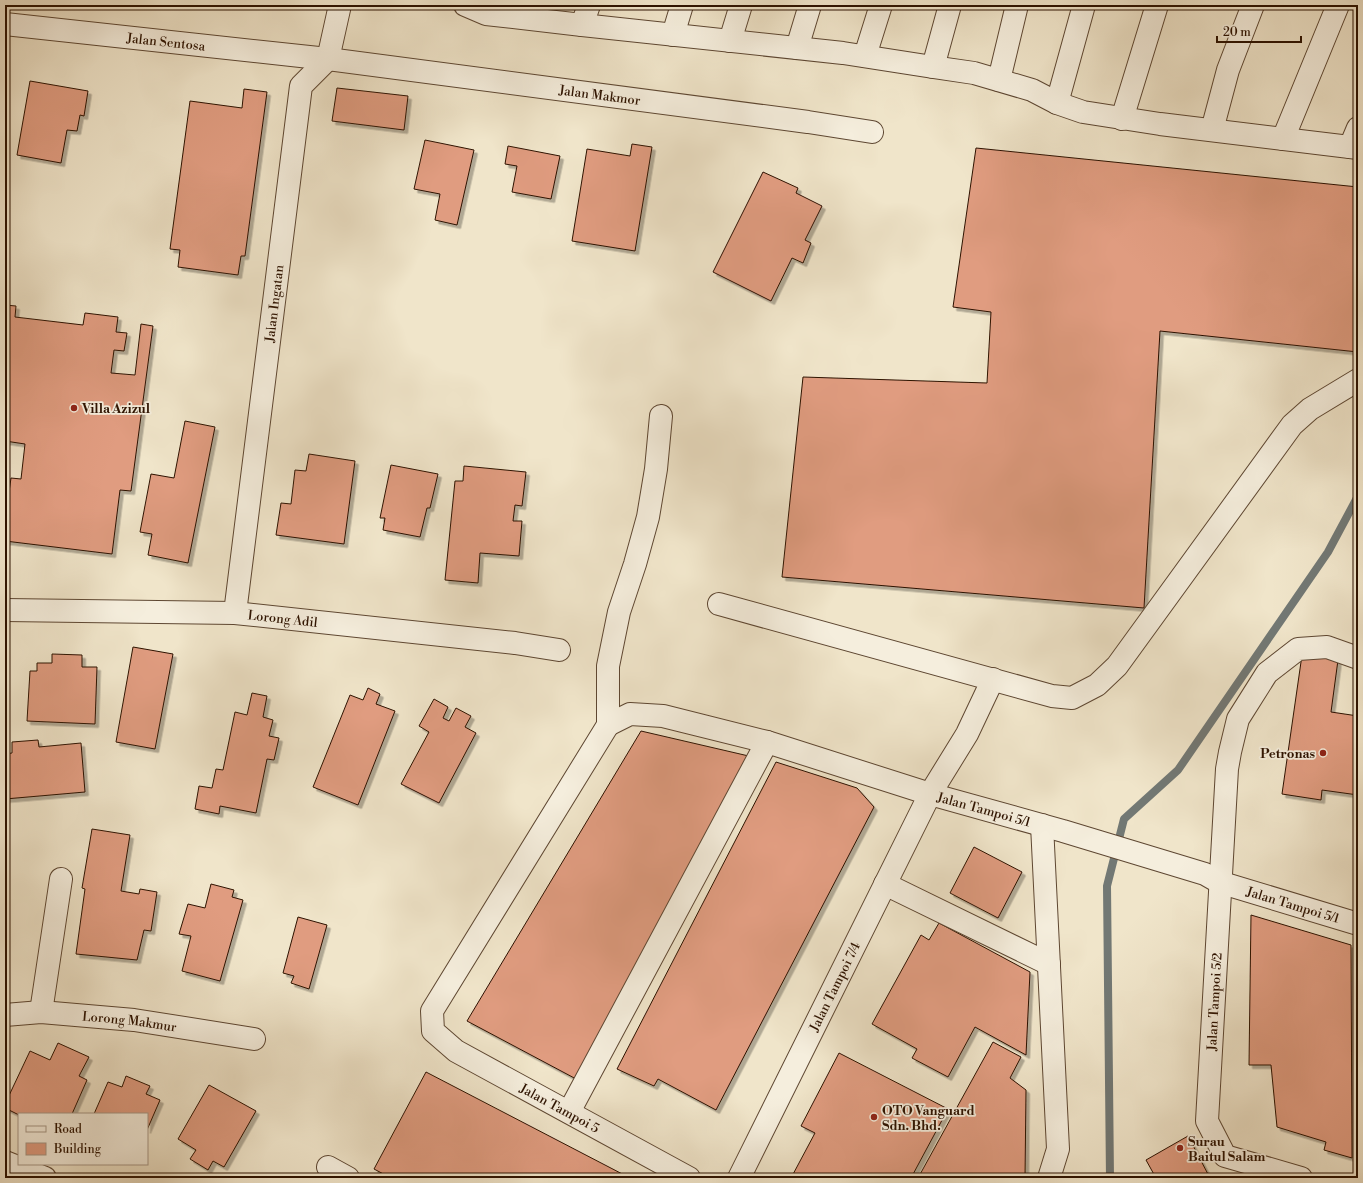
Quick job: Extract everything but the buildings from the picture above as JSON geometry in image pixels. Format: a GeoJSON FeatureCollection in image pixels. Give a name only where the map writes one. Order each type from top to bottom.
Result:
{"type":"FeatureCollection","features":[{"type":"Feature","properties":{"kind":"street"},"geometry":{"type":"LineString","coordinates":[[328,59],[340,5]]}},
{"type":"Feature","properties":{"kind":"street"},"geometry":{"type":"LineString","coordinates":[[465,5],[486,14],[521,12],[586,15],[673,35],[865,56],[974,73],[1032,90],[1057,103],[1083,112],[1122,119],[1283,139],[1355,141]]}},
{"type":"Feature","properties":{"kind":"street"},"geometry":{"type":"LineString","coordinates":[[673,35],[682,5]]}},
{"type":"Feature","properties":{"kind":"street"},"geometry":{"type":"LineString","coordinates":[[730,41],[741,5]]}},
{"type":"Feature","properties":{"kind":"street"},"geometry":{"type":"LineString","coordinates":[[797,48],[810,5]]}},
{"type":"Feature","properties":{"kind":"street"},"geometry":{"type":"LineString","coordinates":[[865,56],[881,5]]}},
{"type":"Feature","properties":{"kind":"street"},"geometry":{"type":"LineString","coordinates":[[933,67],[950,5]]}},
{"type":"Feature","properties":{"kind":"street"},"geometry":{"type":"LineString","coordinates":[[999,80],[1017,5]]}},
{"type":"Feature","properties":{"kind":"street"},"geometry":{"type":"LineString","coordinates":[[1057,103],[1084,5]]}},
{"type":"Feature","properties":{"kind":"street"},"geometry":{"type":"LineString","coordinates":[[1122,119],[1157,5]]}},
{"type":"Feature","properties":{"kind":"street"},"geometry":{"type":"LineString","coordinates":[[1212,130],[1228,70],[1253,5]]}},
{"type":"Feature","properties":{"kind":"street"},"geometry":{"type":"LineString","coordinates":[[1283,139],[1338,5]]}},
{"type":"Feature","properties":{"kind":"street","name":"Jalan Sentosa"},"geometry":{"type":"LineString","coordinates":[[5,24],[328,59]]}},
{"type":"Feature","properties":{"kind":"street","name":"Jalan Makmor"},"geometry":{"type":"LineString","coordinates":[[328,59],[808,122],[872,132]]}},
{"type":"Feature","properties":{"kind":"street","name":"Jalan Ingatan"},"geometry":{"type":"LineString","coordinates":[[235,613],[301,86],[328,59]]}},
{"type":"Feature","properties":{"kind":"street"},"geometry":{"type":"LineString","coordinates":[[718,604],[1052,696],[1072,698],[1097,685],[1117,666],[1292,425],[1310,409],[1358,380]]}},
{"type":"Feature","properties":{"kind":"street"},"geometry":{"type":"LineString","coordinates":[[608,725],[608,666],[619,612],[648,517],[656,469],[661,416]]}},
{"type":"Feature","properties":{"kind":"street","name":"Lorong Adil"},"geometry":{"type":"LineString","coordinates":[[5,610],[235,613],[515,643],[559,650]]}},
{"type":"Feature","properties":{"kind":"street","name":"Jalan Tampoi 5/2"},"geometry":{"type":"LineString","coordinates":[[1300,1178],[1225,1156],[1207,1122],[1212,878],[1227,769],[1238,719],[1267,673],[1298,649],[1327,647],[1358,658]]}},
{"type":"Feature","properties":{"kind":"street","name":"Jalan Tampoi 7/4"},"geometry":{"type":"LineString","coordinates":[[739,1178],[930,794],[967,734],[993,679]]}},
{"type":"Feature","properties":{"kind":"street","name":"Jalan Tampoi 5/1"},"geometry":{"type":"LineString","coordinates":[[608,725],[630,714],[662,716],[767,742],[930,794],[1053,828],[1358,924]]}},
{"type":"Feature","properties":{"kind":"street","name":"Jalan Tampoi 5"},"geometry":{"type":"LineString","coordinates":[[608,725],[432,1011],[433,1031],[456,1051],[689,1178]]}},
{"type":"Feature","properties":{"kind":"street"},"geometry":{"type":"LineString","coordinates":[[569,1112],[767,742]]}},
{"type":"Feature","properties":{"kind":"street"},"geometry":{"type":"LineString","coordinates":[[1049,1178],[1058,1149],[1049,964],[1053,828]]}},
{"type":"Feature","properties":{"kind":"street"},"geometry":{"type":"LineString","coordinates":[[41,1012],[61,879]]}},
{"type":"Feature","properties":{"kind":"street"},"geometry":{"type":"LineString","coordinates":[[885,884],[1049,964]]}},
{"type":"Feature","properties":{"kind":"street","name":"Lorong Makmur"},"geometry":{"type":"LineString","coordinates":[[5,1015],[41,1012],[134,1020],[254,1039]]}},
{"type":"Feature","properties":{"kind":"street"},"geometry":{"type":"LineString","coordinates":[[5,1162],[45,1178]]}},
{"type":"Feature","properties":{"kind":"street"},"geometry":{"type":"LineString","coordinates":[[328,1167],[348,1178]]}},
{"type":"Feature","properties":{"kind":"waterway"},"geometry":{"type":"LineString","coordinates":[[1110,1178],[1107,886],[1124,819],[1178,770],[1328,552],[1358,496]]}},
{"type":"Feature","properties":{"kind":"place","name":"Villa Azizul"},"geometry":{"type":"Point","coordinates":[74,408]}},
{"type":"Feature","properties":{"kind":"place","name":"Petronas"},"geometry":{"type":"Point","coordinates":[1323,753]}},
{"type":"Feature","properties":{"kind":"place","name":"OTO Vanguard Sdn. Bhd."},"geometry":{"type":"Point","coordinates":[874,1117]}},
{"type":"Feature","properties":{"kind":"place","name":"Surau Baitul Salam"},"geometry":{"type":"Point","coordinates":[1180,1148]}}]}
